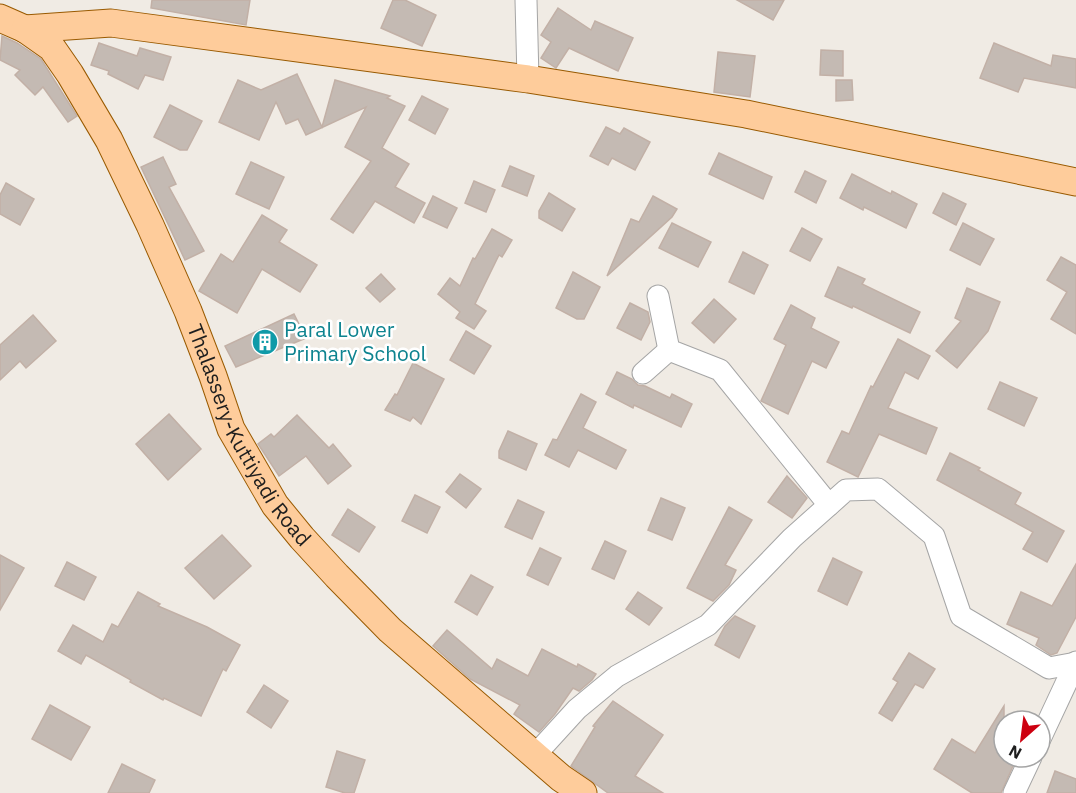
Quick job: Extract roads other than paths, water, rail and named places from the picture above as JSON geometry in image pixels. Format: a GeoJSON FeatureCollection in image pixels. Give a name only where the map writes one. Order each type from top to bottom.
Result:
{"type":"FeatureCollection","features":[{"type":"Feature","properties":{"kind":"main road","name":"Thalassery-Kuttiyadi Road"},"geometry":{"type":"LineString","coordinates":[[0,18],[25,29],[52,48],[109,140],[188,311],[231,429],[275,505],[309,546],[390,630],[561,778],[583,793]]}},
{"type":"Feature","properties":{"kind":"main road"},"geometry":{"type":"LineString","coordinates":[[25,29],[111,23],[528,79],[746,114],[1076,182]]}},
{"type":"Feature","properties":{"kind":"street"},"geometry":{"type":"LineString","coordinates":[[526,0],[528,79]]}},
{"type":"Feature","properties":{"kind":"street"},"geometry":{"type":"LineString","coordinates":[[658,296],[669,350]]}},
{"type":"Feature","properties":{"kind":"street"},"geometry":{"type":"LineString","coordinates":[[669,350],[720,370],[830,505]]}},
{"type":"Feature","properties":{"kind":"street"},"geometry":{"type":"LineString","coordinates":[[643,373],[669,350]]}},
{"type":"Feature","properties":{"kind":"street"},"geometry":{"type":"LineString","coordinates":[[535,755],[577,709],[617,676],[708,625],[792,538],[846,490],[878,489],[934,536],[961,615],[1049,668],[1076,663]]}},
{"type":"Feature","properties":{"kind":"street"},"geometry":{"type":"LineString","coordinates":[[1052,714],[1076,663]]}},
{"type":"Feature","properties":{"kind":"street"},"geometry":{"type":"LineString","coordinates":[[1014,793],[1025,769]]}},
{"type":"Feature","properties":{"kind":"place","name":"Paral Lower Primary School"},"geometry":{"type":"Point","coordinates":[265,342]}}]}
